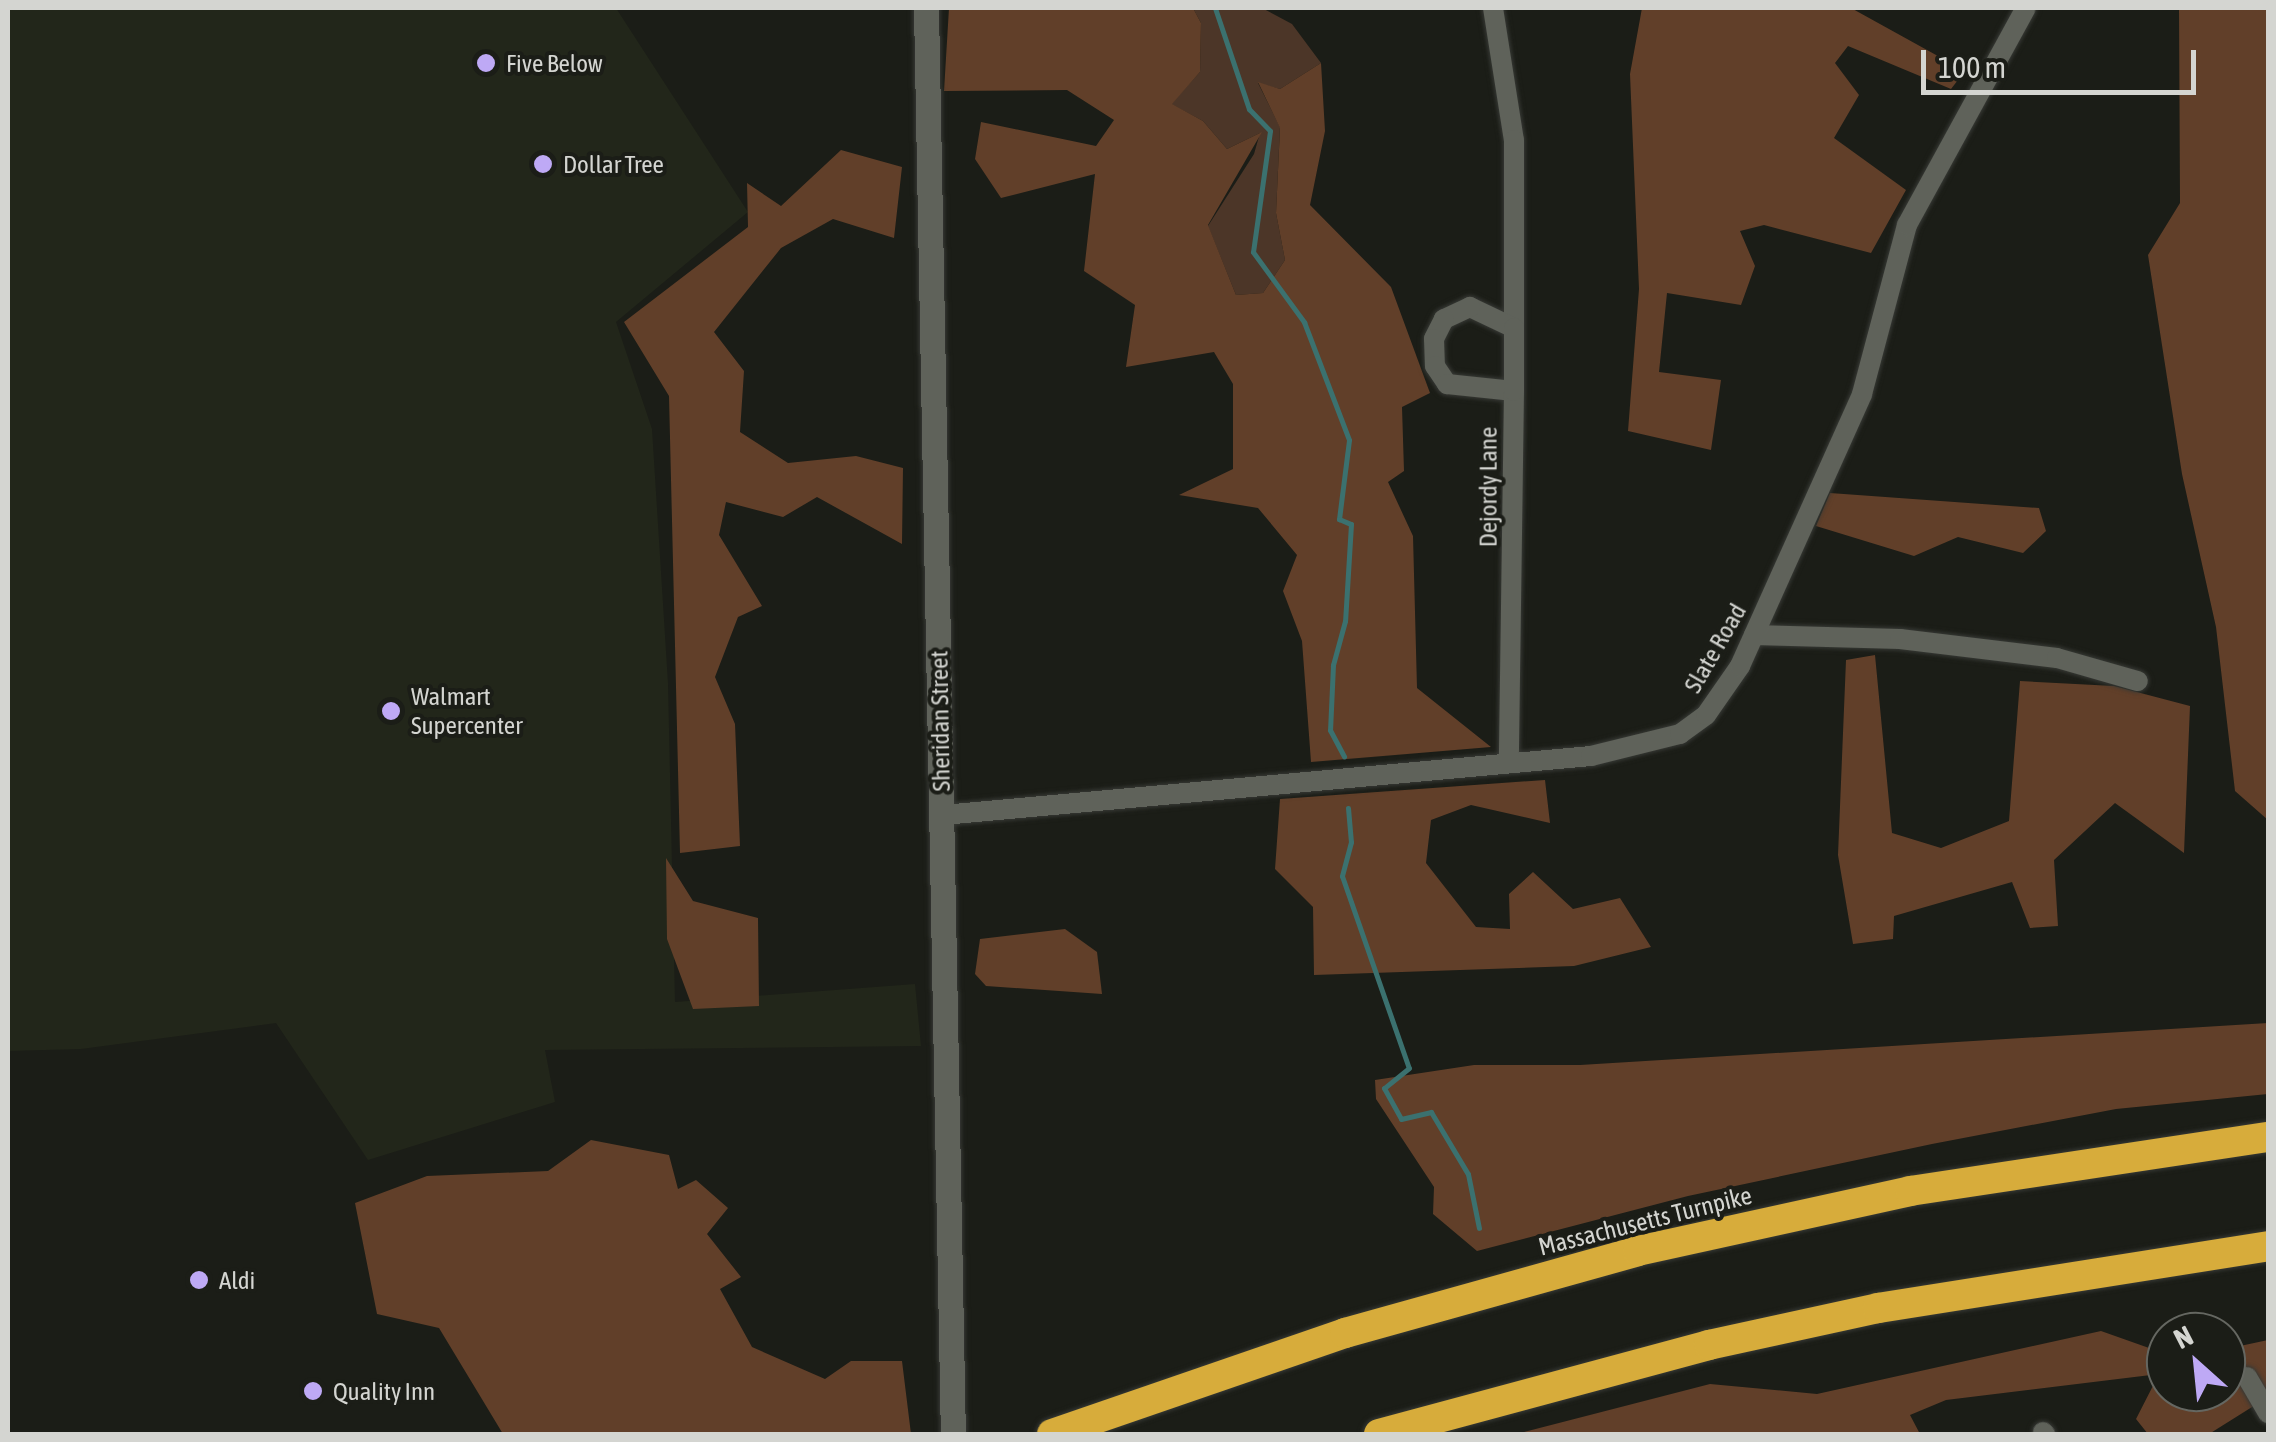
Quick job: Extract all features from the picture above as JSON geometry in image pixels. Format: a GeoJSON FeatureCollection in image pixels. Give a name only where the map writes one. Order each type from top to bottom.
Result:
{"type":"FeatureCollection","features":[{"type":"Feature","properties":{"kind":"highway","name":"Massachusetts Turnpike"},"geometry":{"type":"LineString","coordinates":[[1052,1434],[1345,1333],[1638,1251],[2044,1167],[2268,1136]]}},
{"type":"Feature","properties":{"kind":"highway"},"geometry":{"type":"LineString","coordinates":[[1378,1434],[1690,1350],[1860,1312],[2020,1281],[2268,1246]]}},
{"type":"Feature","properties":{"kind":"street","name":"Sheridan Street"},"geometry":{"type":"LineString","coordinates":[[926,8],[953,1434]]}},
{"type":"Feature","properties":{"kind":"street"},"geometry":{"type":"LineString","coordinates":[[1493,8],[1514,140],[1514,391]]}},
{"type":"Feature","properties":{"kind":"street","name":"Slate Road"},"geometry":{"type":"LineString","coordinates":[[942,815],[1591,756],[1680,734],[1706,715],[1754,635],[1862,394],[1907,225],[2026,8]]}},
{"type":"Feature","properties":{"kind":"street","name":"Dejordy Lane"},"geometry":{"type":"LineString","coordinates":[[1509,761],[1514,391],[1447,384],[1435,366],[1434,339],[1444,319],[1470,307],[1514,328]]}},
{"type":"Feature","properties":{"kind":"street"},"geometry":{"type":"LineString","coordinates":[[1754,635],[1900,639],[2058,658],[2138,681]]}},
{"type":"Feature","properties":{"kind":"street"},"geometry":{"type":"LineString","coordinates":[[2248,1376],[2268,1413]]}},
{"type":"Feature","properties":{"kind":"shaded area"},"geometry":{"type":"Polygon","coordinates":[[[8,8],[616,8],[748,212],[616,322],[652,429],[668,683],[675,1002],[915,984],[921,1046],[545,1050],[555,1102],[368,1160],[276,1023],[81,1049],[8,1051],[8,8]]]}},
{"type":"Feature","properties":{"kind":"shaded area"},"geometry":{"type":"Polygon","coordinates":[[[949,8],[1193,8],[1201,23],[1200,72],[1172,104],[1203,121],[1227,149],[1262,132],[1208,225],[1236,295],[1263,293],[1285,260],[1276,213],[1280,128],[1258,82],[1280,89],[1321,63],[1325,131],[1310,205],[1391,287],[1430,393],[1402,407],[1404,471],[1388,482],[1413,536],[1417,688],[1491,747],[1311,762],[1302,641],[1283,591],[1297,555],[1258,508],[1179,495],[1233,469],[1233,384],[1214,352],[1126,367],[1135,305],[1084,271],[1095,174],[1001,198],[975,159],[981,122],[1096,146],[1114,120],[1067,90],[944,91],[949,8]]]}},
{"type":"Feature","properties":{"kind":"shaded area"},"geometry":{"type":"Polygon","coordinates":[[[1193,8],[1262,8],[1292,24],[1321,63],[1280,89],[1258,83],[1280,127],[1276,213],[1285,260],[1263,293],[1236,295],[1208,226],[1254,154],[1260,133],[1227,149],[1203,121],[1171,104],[1200,72],[1201,23],[1193,8]]]}},
{"type":"Feature","properties":{"kind":"shaded area"},"geometry":{"type":"Polygon","coordinates":[[[1642,8],[1851,8],[1965,71],[1951,89],[1848,46],[1835,63],[1859,95],[1834,138],[1906,190],[1871,253],[1764,225],[1740,231],[1755,266],[1741,305],[1667,293],[1659,372],[1721,380],[1711,450],[1628,431],[1639,289],[1630,74],[1642,8]]]}},
{"type":"Feature","properties":{"kind":"shaded area"},"geometry":{"type":"Polygon","coordinates":[[[2179,8],[2268,8],[2268,820],[2235,791],[2216,627],[2182,474],[2148,255],[2180,203],[2179,8]]]}},
{"type":"Feature","properties":{"kind":"shaded area"},"geometry":{"type":"Polygon","coordinates":[[[841,150],[902,167],[894,238],[833,219],[781,248],[714,332],[744,371],[740,432],[788,463],[856,456],[903,468],[902,544],[817,497],[783,517],[726,502],[719,535],[762,606],[738,617],[715,677],[735,724],[740,846],[680,853],[669,396],[624,322],[748,227],[747,183],[781,206],[841,150]]]}},
{"type":"Feature","properties":{"kind":"shaded area"},"geometry":{"type":"Polygon","coordinates":[[[1830,493],[2039,508],[2046,531],[2023,553],[1958,537],[1914,556],[1816,526],[1830,493]]]}},
{"type":"Feature","properties":{"kind":"shaded area"},"geometry":{"type":"Polygon","coordinates":[[[1875,655],[1892,833],[1941,848],[2009,821],[2020,681],[2114,686],[2190,706],[2184,853],[2115,803],[2054,860],[2058,926],[2030,928],[2012,882],[1894,916],[1893,939],[1853,944],[1838,855],[1846,660],[1875,655]]]}},
{"type":"Feature","properties":{"kind":"shaded area"},"geometry":{"type":"Polygon","coordinates":[[[1545,780],[1550,823],[1471,805],[1431,820],[1426,863],[1476,927],[1510,929],[1509,894],[1533,872],[1573,909],[1620,898],[1651,947],[1574,966],[1314,975],[1313,907],[1275,869],[1280,799],[1545,780]]]}},
{"type":"Feature","properties":{"kind":"shaded area"},"geometry":{"type":"Polygon","coordinates":[[[666,858],[693,901],[758,918],[759,1006],[693,1009],[667,939],[666,858]]]}},
{"type":"Feature","properties":{"kind":"shaded area"},"geometry":{"type":"Polygon","coordinates":[[[1065,929],[1097,952],[1102,994],[986,986],[975,974],[980,939],[1065,929]]]}},
{"type":"Feature","properties":{"kind":"shaded area"},"geometry":{"type":"Polygon","coordinates":[[[2268,1023],[2268,1094],[2116,1109],[1932,1144],[1688,1196],[1477,1251],[1433,1214],[1434,1187],[1376,1099],[1375,1080],[1474,1065],[1580,1065],[2268,1023]]]}},
{"type":"Feature","properties":{"kind":"shaded area"},"geometry":{"type":"Polygon","coordinates":[[[591,1140],[669,1155],[678,1189],[696,1180],[728,1208],[707,1234],[741,1277],[720,1289],[752,1347],[825,1379],[851,1361],[902,1361],[911,1434],[503,1434],[439,1328],[377,1314],[355,1203],[427,1176],[548,1171],[591,1140]]]}},
{"type":"Feature","properties":{"kind":"shaded area"},"geometry":{"type":"Polygon","coordinates":[[[2101,1331],[2146,1347],[2146,1376],[1946,1400],[1910,1415],[1920,1434],[1516,1434],[1710,1384],[1817,1394],[2101,1331]]]}},
{"type":"Feature","properties":{"kind":"shaded area"},"geometry":{"type":"Polygon","coordinates":[[[2268,1340],[2268,1397],[2246,1411],[2246,1345],[2268,1340]]]}},
{"type":"Feature","properties":{"kind":"shaded area"},"geometry":{"type":"Polygon","coordinates":[[[2146,1399],[2146,1412],[2244,1412],[2209,1434],[2148,1434],[2136,1419],[2146,1399]]]}},
{"type":"Feature","properties":{"kind":"waterway"},"geometry":{"type":"LineString","coordinates":[[1215,8],[1249,109],[1270,131],[1253,252],[1304,322],[1349,440],[1339,519],[1351,524],[1345,621],[1333,665],[1330,730],[1344,756]]}},
{"type":"Feature","properties":{"kind":"waterway"},"geometry":{"type":"LineString","coordinates":[[1348,808],[1351,842],[1342,876],[1409,1068],[1384,1088],[1401,1119],[1431,1112],[1468,1174],[1479,1228]]}},
{"type":"Feature","properties":{"kind":"place","name":"Five Below"},"geometry":{"type":"Point","coordinates":[486,63]}},
{"type":"Feature","properties":{"kind":"place","name":"Dollar Tree"},"geometry":{"type":"Point","coordinates":[543,164]}},
{"type":"Feature","properties":{"kind":"place","name":"Walmart Supercenter"},"geometry":{"type":"Point","coordinates":[391,711]}},
{"type":"Feature","properties":{"kind":"place","name":"Aldi"},"geometry":{"type":"Point","coordinates":[199,1280]}},
{"type":"Feature","properties":{"kind":"place","name":"Quality Inn"},"geometry":{"type":"Point","coordinates":[313,1391]}}]}
